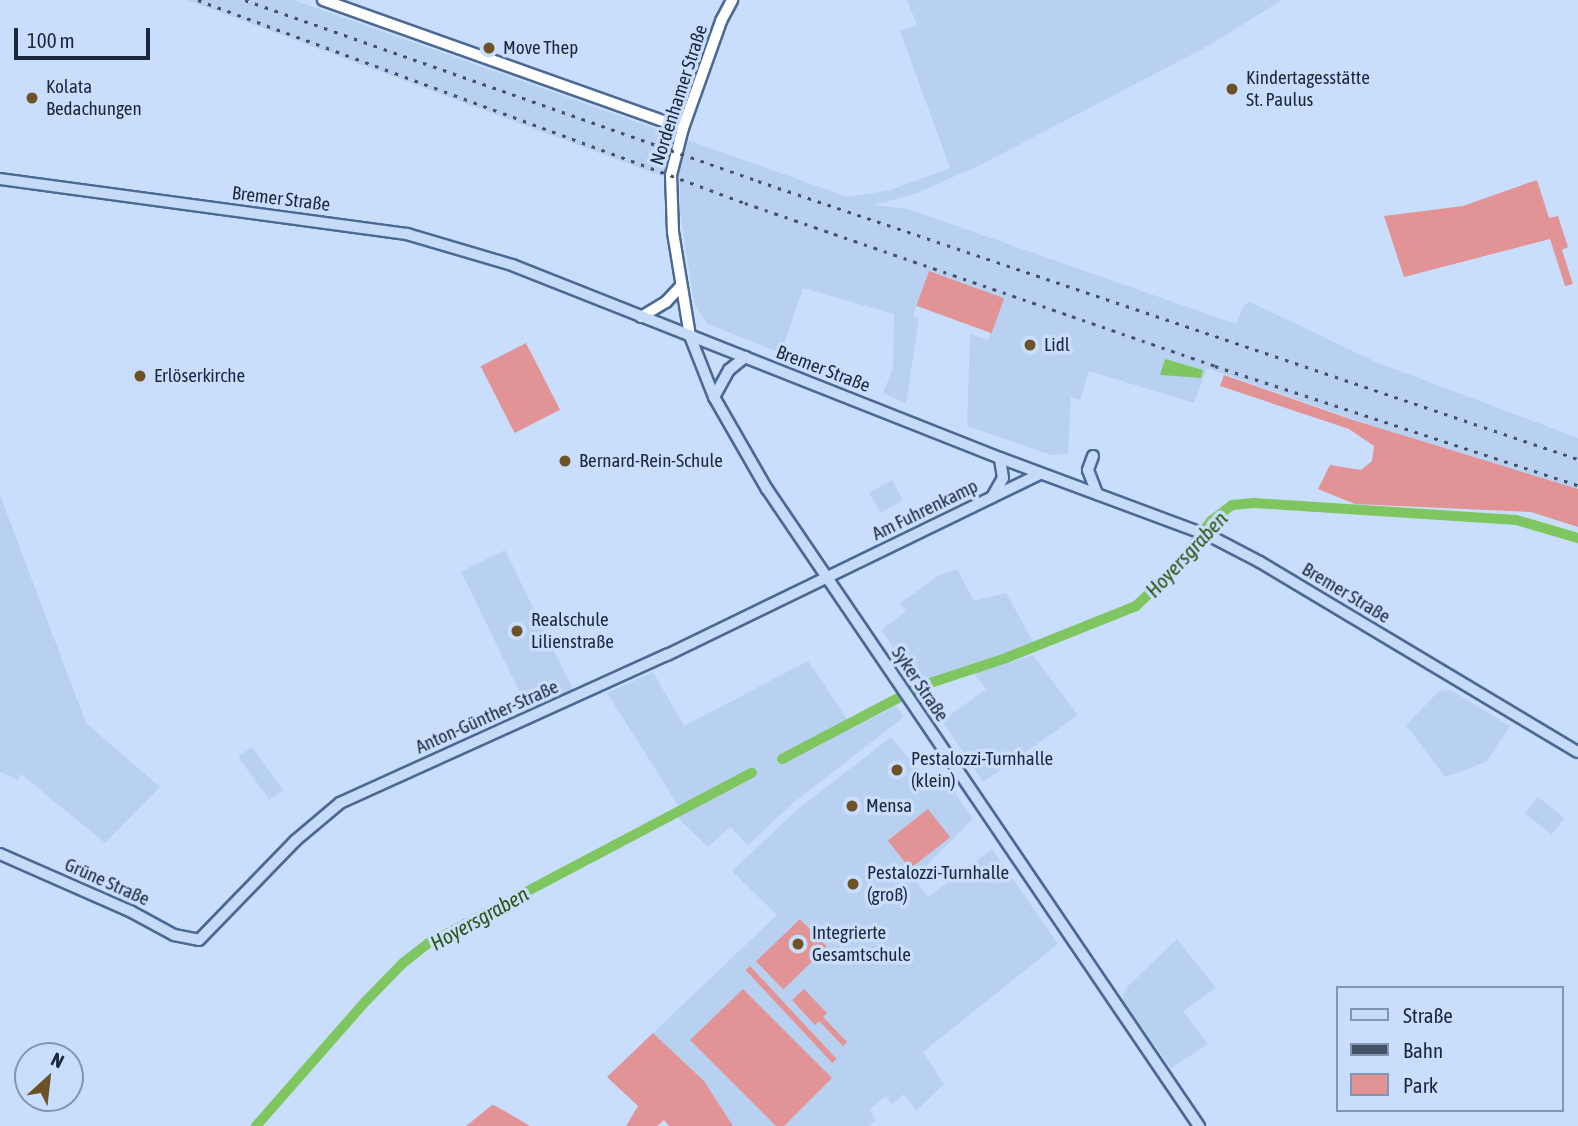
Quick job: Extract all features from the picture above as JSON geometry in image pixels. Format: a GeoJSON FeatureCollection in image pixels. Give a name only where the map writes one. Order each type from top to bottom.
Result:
{"type":"FeatureCollection","features":[{"type":"Feature","properties":{"kind":"main road","name":"Bremer Straße"},"geometry":{"type":"LineString","coordinates":[[0,179],[407,234],[512,265],[1040,474],[1205,533],[1261,562],[1578,752]]}},
{"type":"Feature","properties":{"kind":"main road","name":"Syker Straße"},"geometry":{"type":"LineString","coordinates":[[690,336],[714,397],[756,471],[826,579],[1199,1126]]}},
{"type":"Feature","properties":{"kind":"main road"},"geometry":{"type":"LineString","coordinates":[[714,397],[729,370],[745,357]]}},
{"type":"Feature","properties":{"kind":"main road"},"geometry":{"type":"LineString","coordinates":[[1093,457],[1088,470],[1097,494]]}},
{"type":"Feature","properties":{"kind":"main road"},"geometry":{"type":"LineString","coordinates":[[991,499],[1003,478],[1000,458]]}},
{"type":"Feature","properties":{"kind":"main road","name":"Am Fuhrenkamp"},"geometry":{"type":"LineString","coordinates":[[826,579],[1040,474]]}},
{"type":"Feature","properties":{"kind":"main road","name":"Anton-Günther-Straße"},"geometry":{"type":"LineString","coordinates":[[199,940],[296,840],[340,803],[580,695],[826,579]]}},
{"type":"Feature","properties":{"kind":"main road","name":"Grüne Straße"},"geometry":{"type":"LineString","coordinates":[[0,854],[130,911],[174,935],[199,940]]}},
{"type":"Feature","properties":{"kind":"street"},"geometry":{"type":"LineString","coordinates":[[323,0],[683,128]]}},
{"type":"Feature","properties":{"kind":"street","name":"Nordenhamer Straße"},"geometry":{"type":"LineString","coordinates":[[690,336],[670,208],[673,164],[721,21],[732,0]]}},
{"type":"Feature","properties":{"kind":"street"},"geometry":{"type":"LineString","coordinates":[[641,317],[666,302],[681,286]]}},
{"type":"Feature","properties":{"kind":"shaded area"},"geometry":{"type":"Polygon","coordinates":[[[187,0],[294,0],[848,197],[891,190],[950,168],[900,31],[917,25],[907,0],[1282,0],[1208,46],[980,165],[915,194],[874,205],[908,209],[1236,324],[1244,305],[1250,302],[1376,362],[1578,438],[1578,498],[1207,368],[1194,403],[1089,371],[1080,400],[1071,397],[1068,454],[1051,455],[967,426],[970,334],[988,340],[1003,298],[929,271],[913,316],[919,319],[906,403],[883,393],[893,368],[894,314],[803,288],[781,353],[707,324],[694,303],[679,206],[680,183],[187,0]]]}},
{"type":"Feature","properties":{"kind":"shaded area"},"geometry":{"type":"Polygon","coordinates":[[[1165,359],[1203,370],[1201,378],[1160,375],[1165,359]]]}},
{"type":"Feature","properties":{"kind":"shaded area"},"geometry":{"type":"Polygon","coordinates":[[[892,480],[903,500],[880,513],[869,493],[892,480]]]}},
{"type":"Feature","properties":{"kind":"shaded area"},"geometry":{"type":"Polygon","coordinates":[[[0,495],[86,723],[160,787],[105,843],[21,774],[18,780],[0,772],[0,495]]]}},
{"type":"Feature","properties":{"kind":"shaded area","name":"Realschule Lilienstraße"},"geometry":{"type":"Polygon","coordinates":[[[505,550],[574,691],[530,713],[461,571],[505,550]]]}},
{"type":"Feature","properties":{"kind":"shaded area"},"geometry":{"type":"Polygon","coordinates":[[[957,569],[974,601],[1006,593],[1035,645],[917,682],[881,630],[906,611],[900,603],[938,576],[957,569]]]}},
{"type":"Feature","properties":{"kind":"shaded area"},"geometry":{"type":"Polygon","coordinates":[[[1033,655],[1078,715],[983,782],[942,721],[986,689],[974,673],[1033,655]]]}},
{"type":"Feature","properties":{"kind":"shaded area"},"geometry":{"type":"Polygon","coordinates":[[[808,661],[853,728],[896,706],[904,717],[793,803],[748,845],[730,827],[708,847],[674,814],[680,808],[607,693],[653,672],[684,726],[808,661]]]}},
{"type":"Feature","properties":{"kind":"shaded area"},"geometry":{"type":"Polygon","coordinates":[[[1451,690],[1510,726],[1486,762],[1445,777],[1406,725],[1439,691],[1451,690]]]}},
{"type":"Feature","properties":{"kind":"shaded area","name":"Integrierte Gesamtschule"},"geometry":{"type":"Polygon","coordinates":[[[891,737],[930,784],[945,778],[973,819],[914,878],[928,897],[992,849],[1058,944],[923,1052],[944,1084],[916,1111],[904,1094],[892,1105],[886,1096],[869,1110],[876,1120],[869,1126],[733,1126],[704,1081],[653,1033],[777,915],[732,871],[798,809],[891,737]]]}},
{"type":"Feature","properties":{"kind":"shaded area"},"geometry":{"type":"Polygon","coordinates":[[[252,747],[283,790],[269,800],[238,757],[252,747]]]}},
{"type":"Feature","properties":{"kind":"shaded area"},"geometry":{"type":"Polygon","coordinates":[[[1538,797],[1565,818],[1552,834],[1525,814],[1538,797]]]}},
{"type":"Feature","properties":{"kind":"shaded area"},"geometry":{"type":"Polygon","coordinates":[[[1177,939],[1216,988],[1183,1011],[1208,1044],[1171,1068],[1124,1004],[1123,995],[1127,987],[1177,939]]]}},
{"type":"Feature","properties":{"kind":"green space"},"geometry":{"type":"Polygon","coordinates":[[[1537,180],[1549,218],[1558,216],[1568,247],[1562,250],[1573,284],[1565,286],[1550,239],[1404,277],[1384,216],[1463,206],[1537,180]]]}},
{"type":"Feature","properties":{"kind":"green space"},"geometry":{"type":"Polygon","coordinates":[[[929,271],[1004,298],[992,333],[916,306],[929,271]]]}},
{"type":"Feature","properties":{"kind":"green space"},"geometry":{"type":"Polygon","coordinates":[[[526,343],[560,410],[515,433],[481,366],[526,343]]]}},
{"type":"Feature","properties":{"kind":"green space"},"geometry":{"type":"Polygon","coordinates":[[[1224,375],[1353,420],[1578,489],[1578,527],[1531,512],[1355,504],[1318,489],[1330,465],[1361,470],[1372,461],[1374,446],[1349,429],[1220,386],[1224,375]]]}},
{"type":"Feature","properties":{"kind":"green space"},"geometry":{"type":"Polygon","coordinates":[[[928,809],[950,837],[910,869],[888,840],[928,809]]]}},
{"type":"Feature","properties":{"kind":"green space"},"geometry":{"type":"Polygon","coordinates":[[[800,919],[827,947],[783,989],[756,961],[800,919]]]}},
{"type":"Feature","properties":{"kind":"green space"},"geometry":{"type":"Polygon","coordinates":[[[750,966],[837,1059],[832,1063],[746,970],[750,966]]]}},
{"type":"Feature","properties":{"kind":"green space"},"geometry":{"type":"Polygon","coordinates":[[[743,989],[832,1078],[784,1126],[776,1126],[690,1040],[743,989]]]}},
{"type":"Feature","properties":{"kind":"green space"},"geometry":{"type":"Polygon","coordinates":[[[804,989],[827,1013],[823,1017],[847,1042],[843,1046],[819,1021],[815,1025],[792,1000],[804,989]]]}},
{"type":"Feature","properties":{"kind":"green space"},"geometry":{"type":"Polygon","coordinates":[[[653,1033],[704,1081],[733,1126],[669,1126],[664,1120],[657,1126],[626,1126],[638,1106],[607,1077],[653,1033]]]}},
{"type":"Feature","properties":{"kind":"green space"},"geometry":{"type":"Polygon","coordinates":[[[492,1105],[496,1106],[530,1126],[466,1126],[492,1105]]]}},
{"type":"Feature","properties":{"kind":"waterway","name":"Hoyersgraben"},"geometry":{"type":"LineString","coordinates":[[782,759],[921,686],[1006,658],[1136,606],[1173,571],[1211,521],[1232,505],[1254,503],[1516,520],[1578,538]]}},
{"type":"Feature","properties":{"kind":"waterway","name":"Hoyersgraben"},"geometry":{"type":"LineString","coordinates":[[256,1126],[366,1001],[403,963],[429,943],[752,773]]}},
{"type":"Feature","properties":{"kind":"railway"},"geometry":{"type":"LineString","coordinates":[[198,0],[745,203],[1215,366],[1578,485]]}},
{"type":"Feature","properties":{"kind":"railway"},"geometry":{"type":"LineString","coordinates":[[245,0],[758,181],[1578,459]]}},
{"type":"Feature","properties":{"kind":"place","name":"Move Thep"},"geometry":{"type":"Point","coordinates":[489,48]}},
{"type":"Feature","properties":{"kind":"place","name":"Kindertagesstätte St. Paulus"},"geometry":{"type":"Point","coordinates":[1232,89]}},
{"type":"Feature","properties":{"kind":"place","name":"Kolata Bedachungen"},"geometry":{"type":"Point","coordinates":[32,98]}},
{"type":"Feature","properties":{"kind":"place","name":"Lidl"},"geometry":{"type":"Point","coordinates":[1030,345]}},
{"type":"Feature","properties":{"kind":"place","name":"Erlöserkirche"},"geometry":{"type":"Point","coordinates":[140,376]}},
{"type":"Feature","properties":{"kind":"place","name":"Bernard-Rein-Schule"},"geometry":{"type":"Point","coordinates":[565,461]}},
{"type":"Feature","properties":{"kind":"place","name":"Realschule Lilienstraße"},"geometry":{"type":"Point","coordinates":[517,631]}},
{"type":"Feature","properties":{"kind":"place","name":"Pestalozzi-Turnhalle (klein)"},"geometry":{"type":"Point","coordinates":[897,770]}},
{"type":"Feature","properties":{"kind":"place","name":"Mensa"},"geometry":{"type":"Point","coordinates":[852,806]}},
{"type":"Feature","properties":{"kind":"place","name":"Pestalozzi-Turnhalle (groß)"},"geometry":{"type":"Point","coordinates":[853,884]}},
{"type":"Feature","properties":{"kind":"place","name":"Integrierte Gesamtschule"},"geometry":{"type":"Point","coordinates":[798,944]}}]}
